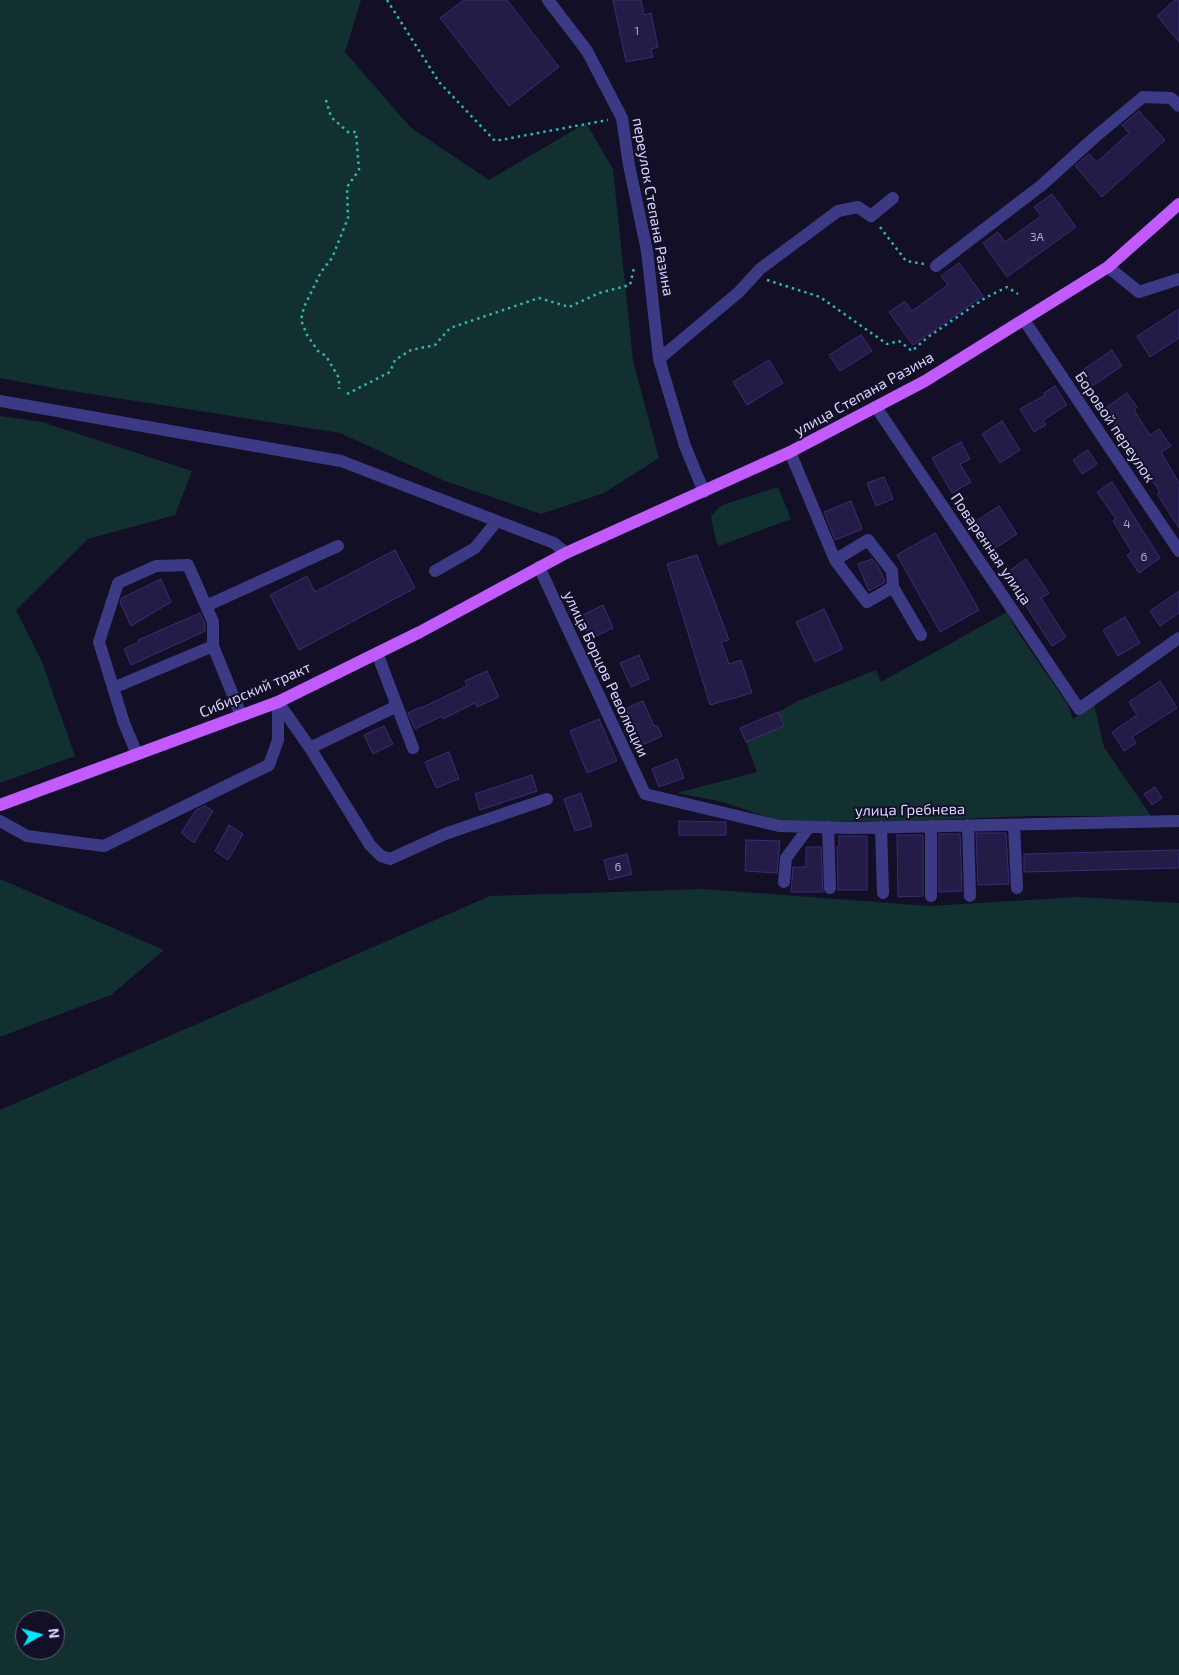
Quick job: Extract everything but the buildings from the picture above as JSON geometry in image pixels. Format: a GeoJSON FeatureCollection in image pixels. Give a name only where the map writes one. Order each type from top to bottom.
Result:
{"type":"FeatureCollection","features":[{"type":"Feature","properties":{"kind":"main road","name":"улица Степана Разина"},"geometry":{"type":"LineString","coordinates":[[538,567],[790,452],[925,381],[1108,267],[1179,204]]}},
{"type":"Feature","properties":{"kind":"main road","name":"Сибирский тракт"},"geometry":{"type":"LineString","coordinates":[[0,805],[278,702],[420,632],[538,567]]}},
{"type":"Feature","properties":{"kind":"street","name":"переулок Степана Разина"},"geometry":{"type":"LineString","coordinates":[[548,0],[587,51],[622,118],[629,165],[647,251],[659,358],[685,446],[704,492]]}},
{"type":"Feature","properties":{"kind":"street"},"geometry":{"type":"LineString","coordinates":[[936,266],[1042,185],[1094,137],[1143,97],[1170,98],[1179,106]]}},
{"type":"Feature","properties":{"kind":"street"},"geometry":{"type":"LineString","coordinates":[[659,358],[739,292],[760,269],[838,211],[858,207],[871,216],[893,198]]}},
{"type":"Feature","properties":{"kind":"street"},"geometry":{"type":"LineString","coordinates":[[1108,267],[1138,292],[1179,279]]}},
{"type":"Feature","properties":{"kind":"street","name":"Боровой переулок"},"geometry":{"type":"LineString","coordinates":[[1024,320],[1179,551]]}},
{"type":"Feature","properties":{"kind":"street"},"geometry":{"type":"LineString","coordinates":[[0,401],[341,461],[554,543],[566,553]]}},
{"type":"Feature","properties":{"kind":"street","name":"Поваренная улица"},"geometry":{"type":"LineString","coordinates":[[876,407],[1079,709],[1179,638]]}},
{"type":"Feature","properties":{"kind":"street"},"geometry":{"type":"LineString","coordinates":[[790,452],[835,560],[867,602],[893,587]]}},
{"type":"Feature","properties":{"kind":"street"},"geometry":{"type":"LineString","coordinates":[[435,571],[475,548],[497,521]]}},
{"type":"Feature","properties":{"kind":"street"},"geometry":{"type":"LineString","coordinates":[[835,560],[868,540],[892,571],[893,587],[921,636]]}},
{"type":"Feature","properties":{"kind":"street"},"geometry":{"type":"LineString","coordinates":[[206,606],[338,546]]}},
{"type":"Feature","properties":{"kind":"street"},"geometry":{"type":"LineString","coordinates":[[137,754],[124,723],[99,642],[118,583],[156,566],[188,565],[213,622],[213,646],[241,715]]}},
{"type":"Feature","properties":{"kind":"street","name":"улица Борцов Революции"},"geometry":{"type":"LineString","coordinates":[[538,567],[645,794]]}},
{"type":"Feature","properties":{"kind":"street"},"geometry":{"type":"LineString","coordinates":[[113,688],[213,646]]}},
{"type":"Feature","properties":{"kind":"street"},"geometry":{"type":"LineString","coordinates":[[377,653],[413,748]]}},
{"type":"Feature","properties":{"kind":"street"},"geometry":{"type":"LineString","coordinates":[[278,702],[310,748],[370,845],[381,856],[390,859],[445,834],[548,799]]}},
{"type":"Feature","properties":{"kind":"street"},"geometry":{"type":"LineString","coordinates":[[0,821],[27,836],[104,846],[268,765],[278,740],[278,702]]}},
{"type":"Feature","properties":{"kind":"street"},"geometry":{"type":"LineString","coordinates":[[310,748],[397,706]]}},
{"type":"Feature","properties":{"kind":"street","name":"улица Гребнева"},"geometry":{"type":"LineString","coordinates":[[645,794],[779,826],[881,827],[1179,821]]}},
{"type":"Feature","properties":{"kind":"street"},"geometry":{"type":"LineString","coordinates":[[1014,824],[1017,888]]}},
{"type":"Feature","properties":{"kind":"street"},"geometry":{"type":"LineString","coordinates":[[968,825],[970,896]]}},
{"type":"Feature","properties":{"kind":"street"},"geometry":{"type":"LineString","coordinates":[[931,826],[931,896]]}},
{"type":"Feature","properties":{"kind":"street"},"geometry":{"type":"LineString","coordinates":[[784,882],[786,858],[809,827]]}},
{"type":"Feature","properties":{"kind":"street"},"geometry":{"type":"LineString","coordinates":[[828,827],[830,888]]}},
{"type":"Feature","properties":{"kind":"street"},"geometry":{"type":"LineString","coordinates":[[881,827],[883,893]]}},
{"type":"Feature","properties":{"kind":"path"},"geometry":{"type":"LineString","coordinates":[[387,0],[439,82],[495,141],[622,118]]}},
{"type":"Feature","properties":{"kind":"path"},"geometry":{"type":"LineString","coordinates":[[326,100],[331,117],[348,132],[356,132],[359,170],[347,187],[348,218],[332,258],[321,272],[304,307],[301,320],[312,343],[318,351],[326,356],[339,378],[339,389]]}},
{"type":"Feature","properties":{"kind":"path"},"geometry":{"type":"LineString","coordinates":[[871,216],[906,262],[936,266]]}},
{"type":"Feature","properties":{"kind":"path"},"geometry":{"type":"LineString","coordinates":[[346,394],[390,372],[395,360],[411,350],[435,345],[450,328],[539,298],[569,307],[599,293],[630,284],[635,265]]}},
{"type":"Feature","properties":{"kind":"path"},"geometry":{"type":"LineString","coordinates":[[753,276],[820,297],[887,344],[899,341],[912,351],[928,337],[985,298],[1007,287],[1018,294]]}},
{"type":"Feature","properties":{"kind":"green space"},"geometry":{"type":"Polygon","coordinates":[[[0,0],[361,0],[345,52],[410,127],[489,180],[586,123],[613,169],[633,361],[659,458],[604,493],[541,514],[445,481],[340,433],[0,378],[0,0]]]}},
{"type":"Feature","properties":{"kind":"green space"},"geometry":{"type":"Polygon","coordinates":[[[0,416],[42,422],[192,471],[175,515],[88,539],[16,610],[42,662],[75,756],[0,783],[0,416]]]}},
{"type":"Feature","properties":{"kind":"green space"},"geometry":{"type":"Polygon","coordinates":[[[778,487],[791,519],[719,546],[716,541],[711,516],[722,505],[778,487]]]}},
{"type":"Feature","properties":{"kind":"green space"},"geometry":{"type":"Polygon","coordinates":[[[1007,612],[1015,628],[1068,705],[1073,719],[1094,704],[1104,747],[1151,816],[1032,816],[907,821],[781,822],[723,802],[677,793],[757,772],[746,742],[784,726],[778,712],[798,701],[876,670],[881,682],[1007,612]]]}},
{"type":"Feature","properties":{"kind":"green space"},"geometry":{"type":"Polygon","coordinates":[[[0,879],[164,950],[111,995],[0,1037],[0,879]]]}},
{"type":"Feature","properties":{"kind":"green space"},"geometry":{"type":"Polygon","coordinates":[[[705,889],[928,906],[1079,897],[1179,903],[1179,1675],[0,1675],[0,1110],[490,896],[705,889]]]}}]}
